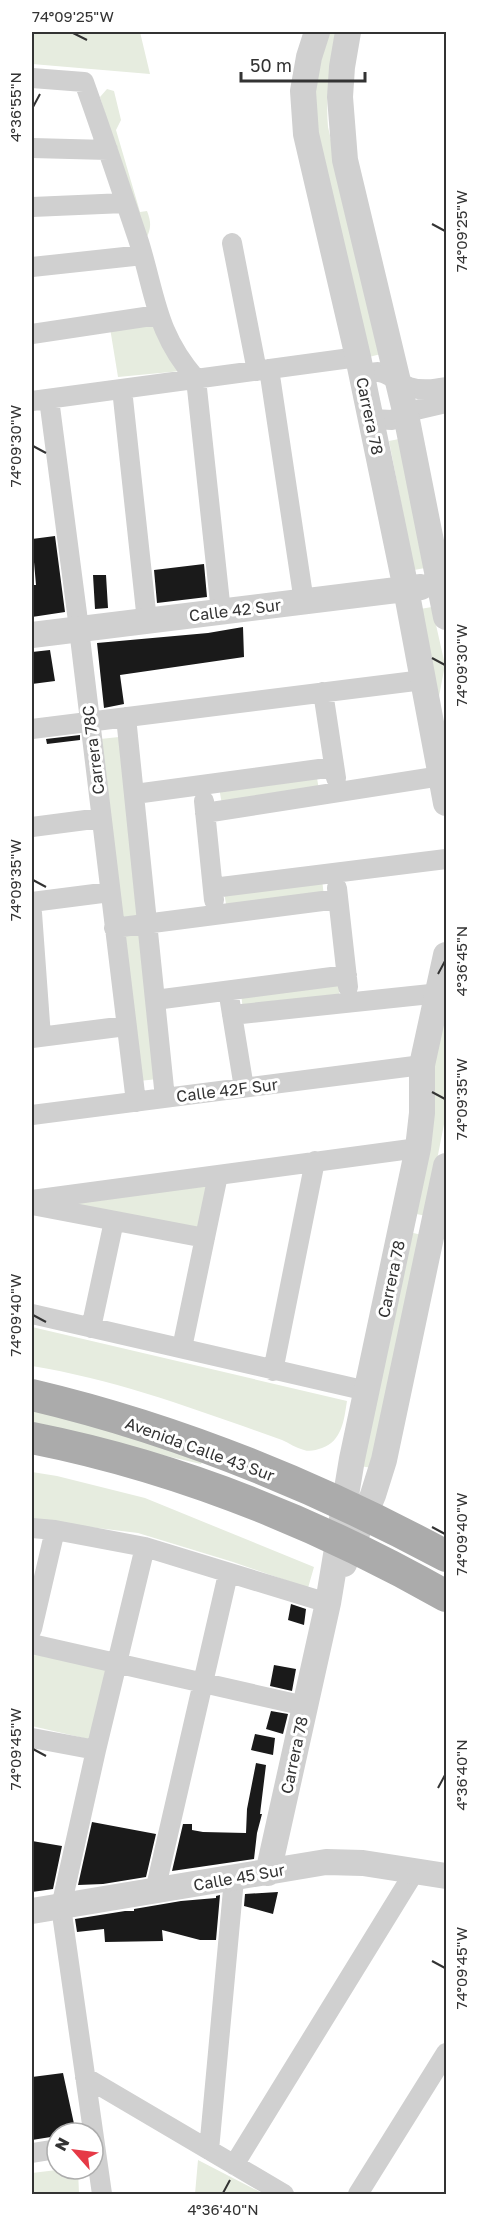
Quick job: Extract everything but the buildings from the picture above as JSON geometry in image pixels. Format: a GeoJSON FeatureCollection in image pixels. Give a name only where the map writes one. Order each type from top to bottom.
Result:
{"type":"FeatureCollection","features":[{"type":"Feature","properties":{"kind":"main road","name":"Avenida Calle 43 Sur"},"geometry":{"type":"LineString","coordinates":[[32,1395],[156,1431],[228,1456],[355,1510],[447,1556]]}},
{"type":"Feature","properties":{"kind":"main road","name":"Avenida Calle 43 Sur"},"geometry":{"type":"LineString","coordinates":[[32,1438],[106,1456],[207,1486],[299,1522],[447,1596]]}},
{"type":"Feature","properties":{"kind":"street","name":"Carrera 78"},"geometry":{"type":"LineString","coordinates":[[317,32],[305,74],[303,91],[306,134],[360,367],[447,803]]}},
{"type":"Feature","properties":{"kind":"street","name":"Carrera 78"},"geometry":{"type":"LineString","coordinates":[[348,32],[340,98],[345,160],[406,415],[447,617]]}},
{"type":"Feature","properties":{"kind":"street"},"geometry":{"type":"LineString","coordinates":[[32,78],[84,82],[143,255],[158,315],[171,344],[196,379],[221,612]]}},
{"type":"Feature","properties":{"kind":"street"},"geometry":{"type":"LineString","coordinates":[[32,148],[108,150]]}},
{"type":"Feature","properties":{"kind":"street"},"geometry":{"type":"LineString","coordinates":[[32,207],[125,203]]}},
{"type":"Feature","properties":{"kind":"street"},"geometry":{"type":"LineString","coordinates":[[232,243],[263,370],[304,602]]}},
{"type":"Feature","properties":{"kind":"street"},"geometry":{"type":"LineString","coordinates":[[32,267],[143,255]]}},
{"type":"Feature","properties":{"kind":"street"},"geometry":{"type":"LineString","coordinates":[[32,334],[158,315]]}},
{"type":"Feature","properties":{"kind":"street"},"geometry":{"type":"LineString","coordinates":[[40,400],[263,370],[360,367],[392,376],[420,390],[447,387]]}},
{"type":"Feature","properties":{"kind":"street"},"geometry":{"type":"LineString","coordinates":[[122,390],[147,621]]}},
{"type":"Feature","properties":{"kind":"street","name":"Carrera 78C"},"geometry":{"type":"LineString","coordinates":[[40,400],[79,629],[136,1102]]}},
{"type":"Feature","properties":{"kind":"street"},"geometry":{"type":"LineString","coordinates":[[370,418],[385,421],[423,408],[447,403]]}},
{"type":"Feature","properties":{"kind":"street","name":"Calle 42 Sur"},"geometry":{"type":"LineString","coordinates":[[32,635],[439,585]]}},
{"type":"Feature","properties":{"kind":"street"},"geometry":{"type":"LineString","coordinates":[[32,729],[423,680]]}},
{"type":"Feature","properties":{"kind":"street"},"geometry":{"type":"LineString","coordinates":[[323,692],[338,792]]}},
{"type":"Feature","properties":{"kind":"street"},"geometry":{"type":"LineString","coordinates":[[436,747],[447,703]]}},
{"type":"Feature","properties":{"kind":"street"},"geometry":{"type":"LineString","coordinates":[[126,717],[165,1098]]}},
{"type":"Feature","properties":{"kind":"street"},"geometry":{"type":"LineString","coordinates":[[135,794],[334,767]]}},
{"type":"Feature","properties":{"kind":"street"},"geometry":{"type":"LineString","coordinates":[[205,813],[441,776]]}},
{"type":"Feature","properties":{"kind":"street"},"geometry":{"type":"LineString","coordinates":[[202,785],[216,915]]}},
{"type":"Feature","properties":{"kind":"street"},"geometry":{"type":"LineString","coordinates":[[32,827],[101,818]]}},
{"type":"Feature","properties":{"kind":"street"},"geometry":{"type":"LineString","coordinates":[[213,888],[447,859]]}},
{"type":"Feature","properties":{"kind":"street"},"geometry":{"type":"LineString","coordinates":[[335,873],[350,1002]]}},
{"type":"Feature","properties":{"kind":"street"},"geometry":{"type":"LineString","coordinates":[[32,902],[110,892]]}},
{"type":"Feature","properties":{"kind":"street"},"geometry":{"type":"LineString","coordinates":[[114,928],[338,899]]}},
{"type":"Feature","properties":{"kind":"street"},"geometry":{"type":"LineString","coordinates":[[32,926],[36,1037],[126,1026]]}},
{"type":"Feature","properties":{"kind":"street","name":"Carrera 78"},"geometry":{"type":"LineString","coordinates":[[268,1873],[327,1603],[355,1510],[367,1391],[418,1148],[422,1113],[422,1065],[447,955]]}},
{"type":"Feature","properties":{"kind":"street"},"geometry":{"type":"LineString","coordinates":[[155,1000],[347,975]]}},
{"type":"Feature","properties":{"kind":"street"},"geometry":{"type":"LineString","coordinates":[[228,990],[244,1088]]}},
{"type":"Feature","properties":{"kind":"street"},"geometry":{"type":"LineString","coordinates":[[232,1015],[440,993]]}},
{"type":"Feature","properties":{"kind":"street","name":"Calle 42F Sur"},"geometry":{"type":"LineString","coordinates":[[32,1115],[422,1065]]}},
{"type":"Feature","properties":{"kind":"street"},"geometry":{"type":"LineString","coordinates":[[32,1200],[418,1148]]}},
{"type":"Feature","properties":{"kind":"street"},"geometry":{"type":"LineString","coordinates":[[273,1371],[315,1161]]}},
{"type":"Feature","properties":{"kind":"street","name":"Carrera 78"},"geometry":{"type":"LineString","coordinates":[[355,1510],[379,1479],[447,1166]]}},
{"type":"Feature","properties":{"kind":"street"},"geometry":{"type":"LineString","coordinates":[[182,1348],[218,1175]]}},
{"type":"Feature","properties":{"kind":"street"},"geometry":{"type":"LineString","coordinates":[[32,1205],[205,1238]]}},
{"type":"Feature","properties":{"kind":"street"},"geometry":{"type":"LineString","coordinates":[[403,1220],[434,1226]]}},
{"type":"Feature","properties":{"kind":"street"},"geometry":{"type":"LineString","coordinates":[[92,1328],[114,1221]]}},
{"type":"Feature","properties":{"kind":"street"},"geometry":{"type":"LineString","coordinates":[[32,1314],[367,1391]]}},
{"type":"Feature","properties":{"kind":"street"},"geometry":{"type":"LineString","coordinates":[[32,1528],[55,1530],[145,1547],[327,1603]]}},
{"type":"Feature","properties":{"kind":"street"},"geometry":{"type":"LineString","coordinates":[[32,1629],[55,1530]]}},
{"type":"Feature","properties":{"kind":"street"},"geometry":{"type":"LineString","coordinates":[[102,2194],[61,1906],[145,1547]]}},
{"type":"Feature","properties":{"kind":"street"},"geometry":{"type":"LineString","coordinates":[[155,1891],[228,1574]]}},
{"type":"Feature","properties":{"kind":"street"},"geometry":{"type":"LineString","coordinates":[[32,1644],[305,1706]]}},
{"type":"Feature","properties":{"kind":"street"},"geometry":{"type":"LineString","coordinates":[[32,1738],[96,1750]]}},
{"type":"Feature","properties":{"kind":"street","name":"Calle 45 Sur"},"geometry":{"type":"LineString","coordinates":[[32,1911],[344,1861],[447,1876]]}},
{"type":"Feature","properties":{"kind":"street"},"geometry":{"type":"LineString","coordinates":[[234,2165],[415,1871]]}},
{"type":"Feature","properties":{"kind":"street"},"geometry":{"type":"LineString","coordinates":[[209,2150],[234,1879]]}},
{"type":"Feature","properties":{"kind":"street"},"geometry":{"type":"LineString","coordinates":[[358,2194],[447,2053]]}},
{"type":"Feature","properties":{"kind":"street"},"geometry":{"type":"LineString","coordinates":[[85,2077],[284,2194]]}},
{"type":"Feature","properties":{"kind":"shaded area"},"geometry":{"type":"Polygon","coordinates":[[[32,32],[140,32],[150,74],[32,64],[32,32]]]}},
{"type":"Feature","properties":{"kind":"shaded area"},"geometry":{"type":"Polygon","coordinates":[[[328,32],[340,32],[327,102],[328,127],[381,354],[369,357],[316,128],[316,81],[328,32]]]}},
{"type":"Feature","properties":{"kind":"shaded area"},"geometry":{"type":"Polygon","coordinates":[[[107,89],[114,91],[121,120],[116,130],[140,212],[147,211],[150,220],[149,231],[144,243],[100,97],[107,89]]]}},
{"type":"Feature","properties":{"kind":"shaded area"},"geometry":{"type":"Polygon","coordinates":[[[154,320],[181,371],[118,377],[110,328],[154,320]]]}},
{"type":"Feature","properties":{"kind":"shaded area"},"geometry":{"type":"Polygon","coordinates":[[[399,439],[425,568],[414,570],[389,441],[399,439]]]}},
{"type":"Feature","properties":{"kind":"shaded area"},"geometry":{"type":"Polygon","coordinates":[[[432,607],[445,665],[437,707],[420,609],[432,607]]]}},
{"type":"Feature","properties":{"kind":"shaded area"},"geometry":{"type":"Polygon","coordinates":[[[119,737],[158,1079],[139,1081],[100,739],[119,737]]]}},
{"type":"Feature","properties":{"kind":"shaded area"},"geometry":{"type":"Polygon","coordinates":[[[316,772],[319,790],[222,805],[219,787],[316,772]]]}},
{"type":"Feature","properties":{"kind":"shaded area"},"geometry":{"type":"Polygon","coordinates":[[[322,879],[324,897],[227,910],[224,892],[322,879]]]}},
{"type":"Feature","properties":{"kind":"shaded area"},"geometry":{"type":"Polygon","coordinates":[[[338,981],[340,999],[243,1011],[241,993],[338,981]]]}},
{"type":"Feature","properties":{"kind":"shaded area"},"geometry":{"type":"Polygon","coordinates":[[[446,1015],[446,1114],[426,1216],[412,1213],[437,1046],[446,1015]]]}},
{"type":"Feature","properties":{"kind":"shaded area"},"geometry":{"type":"Polygon","coordinates":[[[208,1186],[200,1233],[57,1203],[208,1186]]]}},
{"type":"Feature","properties":{"kind":"shaded area"},"geometry":{"type":"Polygon","coordinates":[[[409,1232],[422,1235],[372,1468],[360,1466],[409,1232]]]}},
{"type":"Feature","properties":{"kind":"shaded area"},"geometry":{"type":"Polygon","coordinates":[[[32,1327],[347,1401],[341,1429],[329,1445],[306,1451],[282,1440],[158,1397],[96,1379],[32,1366],[32,1327]]]}},
{"type":"Feature","properties":{"kind":"shaded area"},"geometry":{"type":"Polygon","coordinates":[[[32,1410],[84,1422],[204,1458],[201,1464],[32,1425],[32,1410]]]}},
{"type":"Feature","properties":{"kind":"shaded area"},"geometry":{"type":"Polygon","coordinates":[[[32,1472],[145,1498],[314,1567],[308,1588],[138,1533],[32,1520],[32,1472]]]}},
{"type":"Feature","properties":{"kind":"shaded area"},"geometry":{"type":"Polygon","coordinates":[[[35,1651],[109,1669],[92,1740],[32,1726],[32,1667],[35,1651]]]}},
{"type":"Feature","properties":{"kind":"shaded area"},"geometry":{"type":"Polygon","coordinates":[[[198,2160],[264,2194],[195,2194],[198,2160]]]}},
{"type":"Feature","properties":{"kind":"shaded area"},"geometry":{"type":"Polygon","coordinates":[[[45,2171],[45,2181],[78,2181],[79,2194],[32,2194],[32,2173],[45,2171]]]}}]}
